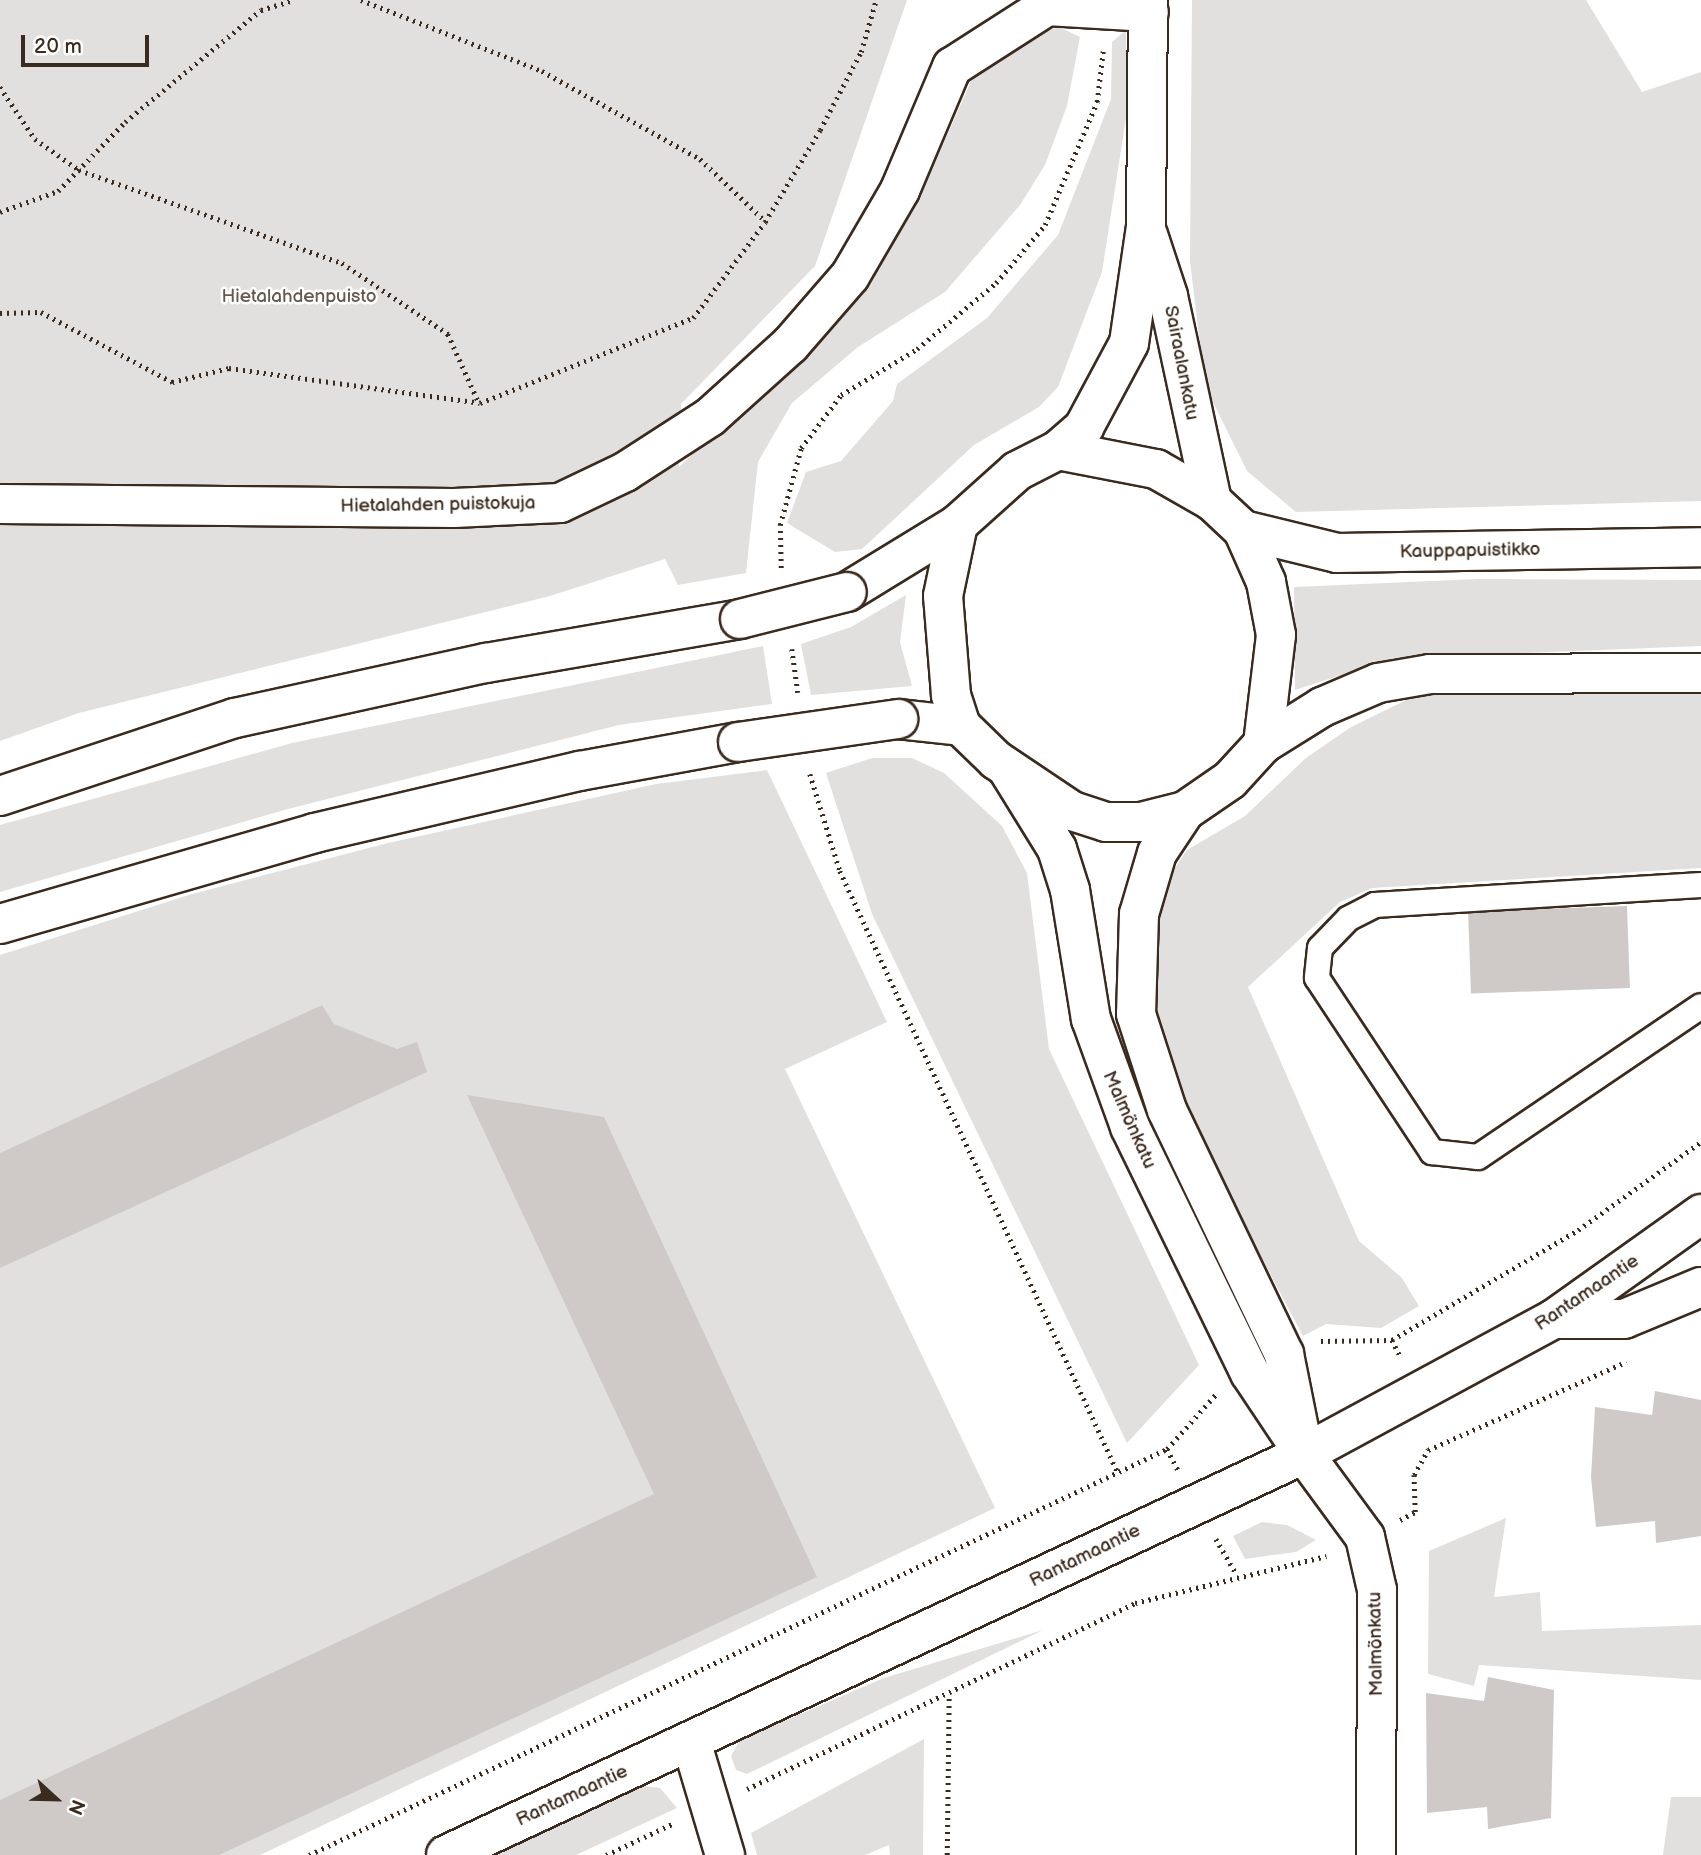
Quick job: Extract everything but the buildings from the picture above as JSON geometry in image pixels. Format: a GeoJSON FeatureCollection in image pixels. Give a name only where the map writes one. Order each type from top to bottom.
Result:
{"type":"FeatureCollection","features":[{"type":"Feature","properties":{"kind":"main road","name":"Hietalahden puistokuja"},"geometry":{"type":"LineString","coordinates":[[0,504],[454,508],[560,503],[603,482],[710,418],[790,345],[857,265],[900,190],[952,68],[1034,7],[1149,4]]}},
{"type":"Feature","properties":{"kind":"main road","name":"Sairaalankatu"},"geometry":{"type":"LineString","coordinates":[[0,796],[235,718],[486,663],[740,619],[847,592],[958,524],[999,485],[1058,450],[1084,427],[1129,343],[1146,226],[1149,4]]}},
{"type":"Feature","properties":{"kind":"main road","name":"Sairaalankatu"},"geometry":{"type":"LineString","coordinates":[[1146,226],[1168,296],[1212,501]]}},
{"type":"Feature","properties":{"kind":"main road"},"geometry":{"type":"LineString","coordinates":[[1058,450],[1156,469],[1212,501],[1242,530],[1266,582],[1276,635],[1263,744]]}},
{"type":"Feature","properties":{"kind":"main road"},"geometry":{"type":"LineString","coordinates":[[958,524],[943,596],[951,695],[961,726],[1007,768],[1072,811],[1106,822],[1141,822],[1185,811],[1230,780],[1263,744],[1322,707],[1378,683],[1417,676],[1701,673]]}},
{"type":"Feature","properties":{"kind":"main road","name":"Kauppapuistikko"},"geometry":{"type":"LineString","coordinates":[[1242,530],[1336,553],[1701,547]]}},
{"type":"Feature","properties":{"kind":"main road"},"geometry":{"type":"LineString","coordinates":[[0,924],[315,833],[580,771],[738,743],[898,719],[961,726]]}},
{"type":"Feature","properties":{"kind":"main road","name":"Malmönkatu"},"geometry":{"type":"LineString","coordinates":[[1007,768],[1057,849],[1103,1063],[1250,1373],[1304,1454],[1365,1537],[1377,1590],[1376,1855]]}},
{"type":"Feature","properties":{"kind":"main road","name":"Malmönkatu"},"geometry":{"type":"LineString","coordinates":[[1185,811],[1157,853],[1139,914],[1136,1014],[1167,1110],[1284,1354],[1304,1454]]}},
{"type":"Feature","properties":{"kind":"main road","name":"Rantamaantie"},"geometry":{"type":"LineString","coordinates":[[446,1855],[1304,1454],[1554,1319],[1701,1213]]}},
{"type":"Feature","properties":{"kind":"main road"},"geometry":{"type":"LineString","coordinates":[[1554,1319],[1624,1319],[1701,1287]]}},
{"type":"Feature","properties":{"kind":"main road"},"geometry":{"type":"LineString","coordinates":[[691,1741],[713,1805],[725,1855]]}},
{"type":"Feature","properties":{"kind":"lane"},"geometry":{"type":"LineString","coordinates":[[1701,885],[1375,905],[1348,919],[1320,948],[1317,978],[1432,1152],[1478,1157],[1701,1006]]}},
{"type":"Feature","properties":{"kind":"path"},"geometry":{"type":"LineString","coordinates":[[0,212],[58,191],[125,122],[261,10],[293,0]]}},
{"type":"Feature","properties":{"kind":"path"},"geometry":{"type":"LineString","coordinates":[[361,0],[554,78],[700,159],[765,222]]}},
{"type":"Feature","properties":{"kind":"path"},"geometry":{"type":"LineString","coordinates":[[0,313],[41,312],[172,382],[229,368],[480,403],[693,318],[765,222],[861,52],[876,0]]}},
{"type":"Feature","properties":{"kind":"path"},"geometry":{"type":"LineString","coordinates":[[0,87],[35,139],[79,170],[342,263],[448,334],[480,403]]}},
{"type":"Feature","properties":{"kind":"path"},"geometry":{"type":"LineString","coordinates":[[1284,1354],[1335,1336],[1392,1340],[1578,1230],[1701,1142]]}},
{"type":"Feature","properties":{"kind":"path"},"geometry":{"type":"LineString","coordinates":[[606,1855],[949,1697],[1135,1603],[1318,1560],[1415,1512],[1414,1475],[1428,1450],[1639,1357]]}},
{"type":"Feature","properties":{"kind":"path"},"geometry":{"type":"LineString","coordinates":[[309,1855],[1167,1449],[1207,1399],[1250,1373]]}},
{"type":"Feature","properties":{"kind":"path"},"geometry":{"type":"LineString","coordinates":[[947,1855],[949,1697]]}},
{"type":"Feature","properties":{"kind":"green space","name":"Hietalahdenpuisto"},"geometry":{"type":"Polygon","coordinates":[[[0,0],[907,0],[815,266],[681,404],[679,467],[865,283],[915,208],[979,63],[1005,44],[1059,27],[1080,37],[1067,106],[1045,165],[1020,205],[945,292],[858,347],[792,403],[758,462],[746,573],[678,585],[665,559],[550,596],[79,713],[0,741],[0,0]]]}},
{"type":"Feature","properties":{"kind":"green space"},"geometry":{"type":"Polygon","coordinates":[[[1192,0],[1586,0],[1642,92],[1701,72],[1701,501],[1296,512],[1247,471],[1205,386],[1190,261],[1192,0]]]}},
{"type":"Feature","properties":{"kind":"green space"},"geometry":{"type":"Polygon","coordinates":[[[1126,30],[1126,118],[1102,272],[1058,387],[1039,407],[974,445],[862,549],[835,552],[787,523],[806,472],[841,461],[893,401],[897,384],[987,318],[1058,235],[1111,99],[1112,42],[1126,30]]]}},
{"type":"Feature","properties":{"kind":"green space"},"geometry":{"type":"Polygon","coordinates":[[[1478,579],[1701,580],[1701,646],[1394,658],[1295,690],[1294,587],[1478,579]]]}},
{"type":"Feature","properties":{"kind":"green space"},"geometry":{"type":"Polygon","coordinates":[[[906,595],[900,642],[912,686],[811,695],[801,644],[851,627],[906,595]]]}},
{"type":"Feature","properties":{"kind":"green space"},"geometry":{"type":"Polygon","coordinates":[[[763,646],[772,704],[619,725],[288,809],[0,892],[0,825],[292,743],[763,646]]]}},
{"type":"Feature","properties":{"kind":"green space"},"geometry":{"type":"Polygon","coordinates":[[[1701,686],[1701,868],[1372,888],[1340,902],[1248,987],[1359,1241],[1402,1278],[1419,1306],[1381,1328],[1326,1324],[1303,1336],[1180,1103],[1152,1012],[1155,918],[1168,878],[1187,850],[1245,816],[1306,758],[1351,727],[1431,688],[1701,686]]]}},
{"type":"Feature","properties":{"kind":"green space"},"geometry":{"type":"Polygon","coordinates":[[[872,758],[912,758],[944,773],[1002,826],[1027,873],[1049,1049],[1199,1365],[1127,1443],[872,914],[826,773],[872,758]]]}},
{"type":"Feature","properties":{"kind":"green space"},"geometry":{"type":"Polygon","coordinates":[[[767,770],[887,1022],[785,1069],[995,1508],[260,1855],[0,1855],[0,955],[192,894],[388,843],[656,784],[767,770]]]}},
{"type":"Feature","properties":{"kind":"green space"},"geometry":{"type":"Polygon","coordinates":[[[1506,1518],[1494,1597],[1540,1592],[1542,1631],[1701,1625],[1701,1680],[1479,1665],[1474,1686],[1428,1674],[1429,1551],[1506,1518]]]}},
{"type":"Feature","properties":{"kind":"green space"},"geometry":{"type":"Polygon","coordinates":[[[1262,1522],[1287,1525],[1316,1540],[1296,1552],[1245,1559],[1233,1536],[1262,1522]]]}},
{"type":"Feature","properties":{"kind":"green space"},"geometry":{"type":"Polygon","coordinates":[[[1043,1630],[747,1774],[736,1770],[731,1756],[740,1740],[884,1678],[1043,1630]]]}},
{"type":"Feature","properties":{"kind":"green space"},"geometry":{"type":"Polygon","coordinates":[[[924,1739],[923,1855],[890,1855],[889,1845],[865,1855],[757,1855],[751,1833],[924,1739]]]}},
{"type":"Feature","properties":{"kind":"green space"},"geometry":{"type":"Polygon","coordinates":[[[644,1786],[660,1788],[677,1808],[576,1855],[497,1855],[644,1786]]]}},
{"type":"Feature","properties":{"kind":"green space"},"geometry":{"type":"Polygon","coordinates":[[[1671,1797],[1701,1797],[1701,1855],[1663,1855],[1671,1797]]]}}]}
